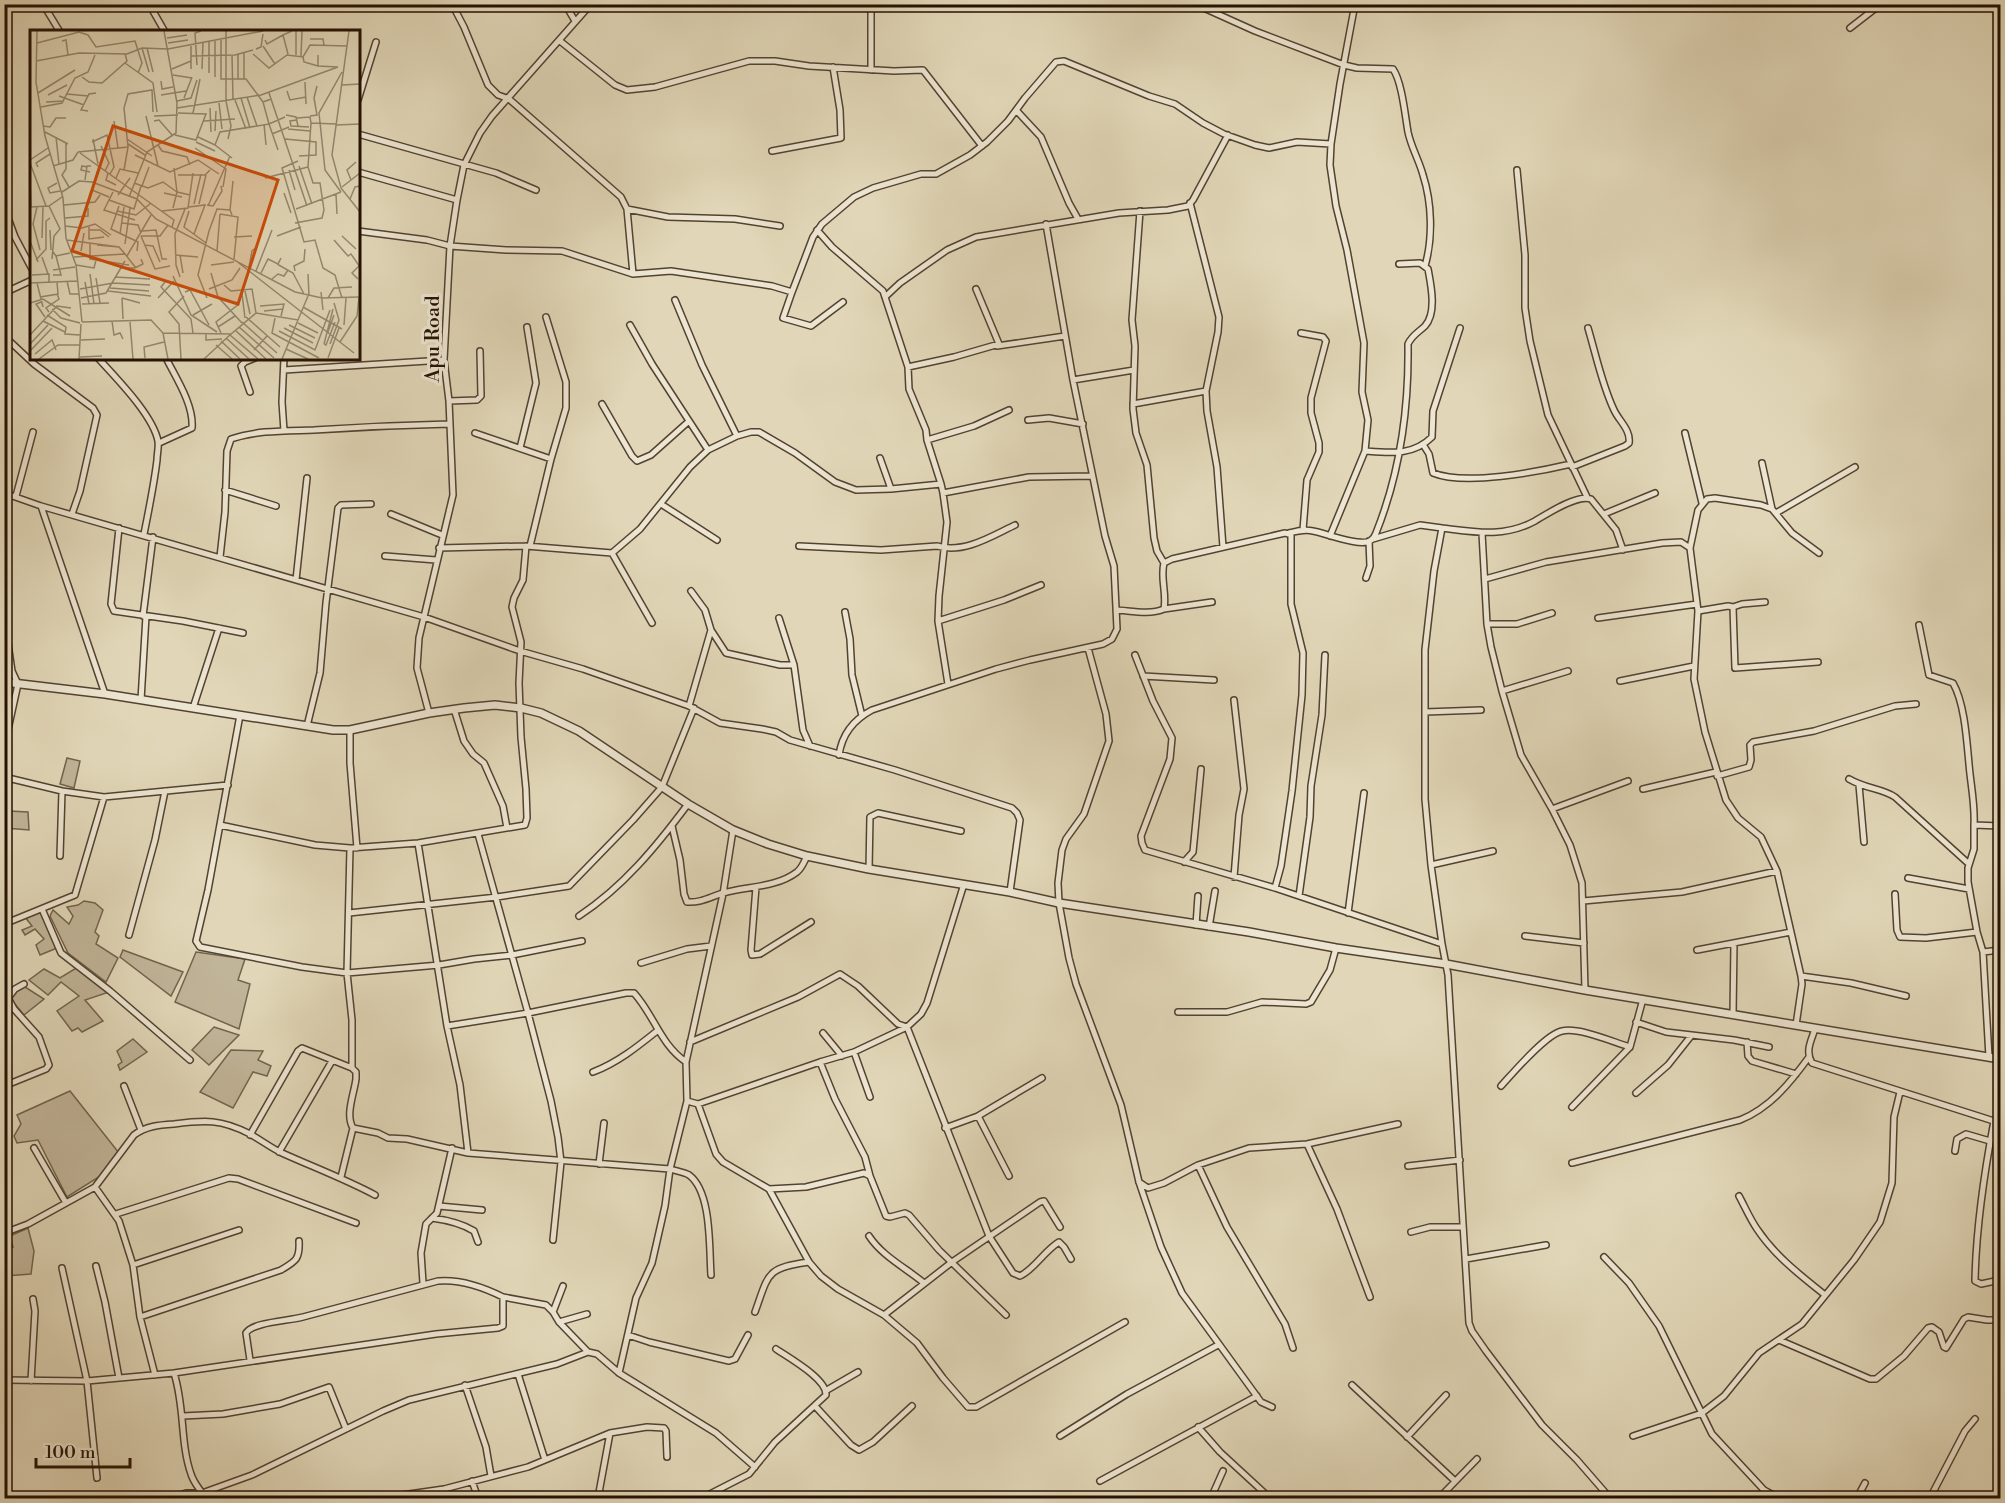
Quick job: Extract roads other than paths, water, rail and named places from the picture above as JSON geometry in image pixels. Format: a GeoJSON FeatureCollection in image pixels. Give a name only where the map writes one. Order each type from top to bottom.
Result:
{"type":"FeatureCollection","features":[{"type":"Feature","properties":{"kind":"street"},"geometry":{"type":"LineString","coordinates":[[43,4],[59,30]]}},
{"type":"Feature","properties":{"kind":"street"},"geometry":{"type":"LineString","coordinates":[[149,4],[164,30]]}},
{"type":"Feature","properties":{"kind":"street"},"geometry":{"type":"LineString","coordinates":[[452,4],[488,84],[498,95],[509,99],[621,197],[627,209],[633,274]]}},
{"type":"Feature","properties":{"kind":"street"},"geometry":{"type":"LineString","coordinates":[[565,4],[575,21]]}},
{"type":"Feature","properties":{"kind":"street","name":"Apu Road"},"geometry":{"type":"LineString","coordinates":[[429,713],[417,669],[419,638],[453,495],[444,360],[450,246],[464,165],[480,133],[492,116],[591,4]]}},
{"type":"Feature","properties":{"kind":"street"},"geometry":{"type":"LineString","coordinates":[[871,4],[871,70]]}},
{"type":"Feature","properties":{"kind":"street"},"geometry":{"type":"LineString","coordinates":[[1195,4],[1255,31],[1344,65],[1357,68],[1393,69],[1397,75],[1411,145],[1422,171],[1429,202],[1430,249],[1425,266]]}},
{"type":"Feature","properties":{"kind":"street"},"geometry":{"type":"LineString","coordinates":[[1330,536],[1365,451],[1368,420],[1362,392],[1364,344],[1332,181],[1331,144],[1355,4]]}},
{"type":"Feature","properties":{"kind":"street"},"geometry":{"type":"LineString","coordinates":[[1851,28],[1881,4]]}},
{"type":"Feature","properties":{"kind":"street"},"geometry":{"type":"LineString","coordinates":[[560,41],[615,85],[627,90],[655,87],[749,61],[775,61],[809,66],[894,72],[923,70],[982,146]]}},
{"type":"Feature","properties":{"kind":"street"},"geometry":{"type":"LineString","coordinates":[[360,94],[376,42]]}},
{"type":"Feature","properties":{"kind":"street"},"geometry":{"type":"LineString","coordinates":[[843,302],[814,325],[807,327],[783,318],[817,230],[854,197],[873,188],[913,176],[936,174],[982,146],[1008,121],[1056,62],[1064,61],[1175,104],[1203,123],[1228,135],[1269,148],[1297,142],[1331,144]]}},
{"type":"Feature","properties":{"kind":"street"},"geometry":{"type":"LineString","coordinates":[[772,151],[841,138],[840,110],[833,67]]}},
{"type":"Feature","properties":{"kind":"street"},"geometry":{"type":"LineString","coordinates":[[1016,110],[1041,137],[1078,219]]}},
{"type":"Feature","properties":{"kind":"street"},"geometry":{"type":"LineString","coordinates":[[360,135],[496,173],[536,190]]}},
{"type":"Feature","properties":{"kind":"street"},"geometry":{"type":"LineString","coordinates":[[885,297],[917,271],[962,242],[996,232],[1046,224],[1140,211],[1157,212],[1188,206],[1228,135]]}},
{"type":"Feature","properties":{"kind":"street"},"geometry":{"type":"LineString","coordinates":[[1517,170],[1530,341],[1548,415],[1587,497],[1616,530],[1623,550]]}},
{"type":"Feature","properties":{"kind":"street"},"geometry":{"type":"LineString","coordinates":[[360,173],[457,200]]}},
{"type":"Feature","properties":{"kind":"street"},"geometry":{"type":"LineString","coordinates":[[1190,204],[1219,317],[1206,390],[1207,411],[1218,476],[1223,547]]}},
{"type":"Feature","properties":{"kind":"street"},"geometry":{"type":"LineString","coordinates":[[4,207],[15,237],[30,265]]}},
{"type":"Feature","properties":{"kind":"street"},"geometry":{"type":"LineString","coordinates":[[627,209],[668,217],[735,219],[780,226]]}},
{"type":"Feature","properties":{"kind":"street"},"geometry":{"type":"LineString","coordinates":[[1140,211],[1133,295],[1133,404],[1136,433],[1147,465],[1154,538],[1157,551],[1164,563],[1162,570],[1166,601],[1164,609]]}},
{"type":"Feature","properties":{"kind":"street"},"geometry":{"type":"LineString","coordinates":[[839,755],[841,743],[849,728],[872,710],[1029,660],[1103,644],[1112,639],[1117,629],[1114,566],[1105,536],[1072,380],[1046,224]]}},
{"type":"Feature","properties":{"kind":"street"},"geometry":{"type":"LineString","coordinates":[[817,230],[832,247],[883,291],[908,367],[909,389],[926,430],[941,484],[947,522],[938,621],[948,684]]}},
{"type":"Feature","properties":{"kind":"street"},"geometry":{"type":"LineString","coordinates":[[360,231],[450,246],[562,251],[633,274],[671,271],[772,286],[792,292]]}},
{"type":"Feature","properties":{"kind":"street"},"geometry":{"type":"LineString","coordinates":[[1366,578],[1370,566],[1371,540],[1382,518],[1399,454],[1407,391],[1408,344],[1411,338],[1425,326],[1431,315],[1428,269],[1420,263],[1399,264]]}},
{"type":"Feature","properties":{"kind":"street"},"geometry":{"type":"LineString","coordinates":[[4,293],[30,281]]}},
{"type":"Feature","properties":{"kind":"street"},"geometry":{"type":"LineString","coordinates":[[976,289],[998,340],[997,346]]}},
{"type":"Feature","properties":{"kind":"street"},"geometry":{"type":"LineString","coordinates":[[675,300],[702,365],[737,436]]}},
{"type":"Feature","properties":{"kind":"street"},"geometry":{"type":"LineString","coordinates":[[220,825],[315,845],[357,848],[418,843],[525,825],[524,766],[520,737],[521,642],[512,607],[523,580],[528,546],[550,459],[566,408],[566,382],[546,316]]}},
{"type":"Feature","properties":{"kind":"street"},"geometry":{"type":"LineString","coordinates":[[630,325],[688,422],[708,450]]}},
{"type":"Feature","properties":{"kind":"street"},"geometry":{"type":"LineString","coordinates":[[520,448],[536,383],[527,327]]}},
{"type":"Feature","properties":{"kind":"street"},"geometry":{"type":"LineString","coordinates":[[1365,451],[1399,454],[1424,446],[1432,437],[1432,411],[1460,328]]}},
{"type":"Feature","properties":{"kind":"street"},"geometry":{"type":"LineString","coordinates":[[1424,446],[1429,454],[1432,473],[1455,478],[1533,472],[1572,465],[1625,446],[1630,439],[1612,407],[1588,328]]}},
{"type":"Feature","properties":{"kind":"street"},"geometry":{"type":"LineString","coordinates":[[1301,333],[1323,337],[1326,341],[1311,398],[1311,413],[1319,443],[1318,452],[1307,480],[1303,530]]}},
{"type":"Feature","properties":{"kind":"street"},"geometry":{"type":"LineString","coordinates":[[4,336],[34,364],[93,408],[97,416],[80,491],[72,514]]}},
{"type":"Feature","properties":{"kind":"street"},"geometry":{"type":"LineString","coordinates":[[908,367],[997,346],[1065,336]]}},
{"type":"Feature","properties":{"kind":"street"},"geometry":{"type":"LineString","coordinates":[[448,401],[477,400],[481,396],[480,351]]}},
{"type":"Feature","properties":{"kind":"street"},"geometry":{"type":"LineString","coordinates":[[100,360],[132,395],[148,418],[159,443],[144,534]]}},
{"type":"Feature","properties":{"kind":"street"},"geometry":{"type":"LineString","coordinates":[[159,443],[192,428],[193,423],[188,403],[167,360]]}},
{"type":"Feature","properties":{"kind":"street"},"geometry":{"type":"LineString","coordinates":[[250,360],[241,366],[250,392]]}},
{"type":"Feature","properties":{"kind":"street"},"geometry":{"type":"LineString","coordinates":[[284,360],[282,384],[284,431]]}},
{"type":"Feature","properties":{"kind":"street"},"geometry":{"type":"LineString","coordinates":[[284,370],[444,360]]}},
{"type":"Feature","properties":{"kind":"street"},"geometry":{"type":"LineString","coordinates":[[1072,380],[1134,370]]}},
{"type":"Feature","properties":{"kind":"street"},"geometry":{"type":"LineString","coordinates":[[1133,404],[1206,390]]}},
{"type":"Feature","properties":{"kind":"street"},"geometry":{"type":"LineString","coordinates":[[602,404],[637,461],[651,455],[688,422]]}},
{"type":"Feature","properties":{"kind":"street"},"geometry":{"type":"LineString","coordinates":[[927,440],[974,426],[1009,411]]}},
{"type":"Feature","properties":{"kind":"street"},"geometry":{"type":"LineString","coordinates":[[1028,420],[1049,418],[1083,424]]}},
{"type":"Feature","properties":{"kind":"street"},"geometry":{"type":"LineString","coordinates":[[220,557],[225,512],[227,451],[231,439],[284,431],[399,424],[449,424]]}},
{"type":"Feature","properties":{"kind":"street"},"geometry":{"type":"LineString","coordinates":[[16,496],[33,432]]}},
{"type":"Feature","properties":{"kind":"street"},"geometry":{"type":"LineString","coordinates":[[439,548],[528,546],[612,553],[639,529],[690,467],[708,450],[737,436],[759,432],[795,453],[835,482],[856,490],[941,484]]}},
{"type":"Feature","properties":{"kind":"street"},"geometry":{"type":"LineString","coordinates":[[1685,433],[1702,503]]}},
{"type":"Feature","properties":{"kind":"street"},"geometry":{"type":"LineString","coordinates":[[475,434],[550,459]]}},
{"type":"Feature","properties":{"kind":"street"},"geometry":{"type":"LineString","coordinates":[[880,458],[891,489]]}},
{"type":"Feature","properties":{"kind":"street"},"geometry":{"type":"LineString","coordinates":[[1762,463],[1774,511],[1792,533],[1819,553]]}},
{"type":"Feature","properties":{"kind":"street"},"geometry":{"type":"LineString","coordinates":[[1774,511],[1855,467]]}},
{"type":"Feature","properties":{"kind":"street"},"geometry":{"type":"LineString","coordinates":[[943,493],[1029,477],[1092,476]]}},
{"type":"Feature","properties":{"kind":"street"},"geometry":{"type":"LineString","coordinates":[[296,580],[307,478]]}},
{"type":"Feature","properties":{"kind":"street"},"geometry":{"type":"LineString","coordinates":[[225,490],[276,506]]}},
{"type":"Feature","properties":{"kind":"street"},"geometry":{"type":"LineString","coordinates":[[4,493],[41,506],[424,617],[692,707],[720,723],[762,729],[1011,808],[1020,820],[1010,892]]}},
{"type":"Feature","properties":{"kind":"street"},"geometry":{"type":"LineString","coordinates":[[1604,514],[1655,493]]}},
{"type":"Feature","properties":{"kind":"street"},"geometry":{"type":"LineString","coordinates":[[1164,563],[1172,559],[1303,530],[1312,530],[1365,543],[1420,525],[1482,534],[1518,529],[1587,497]]}},
{"type":"Feature","properties":{"kind":"street"},"geometry":{"type":"LineString","coordinates":[[1774,511],[1761,505],[1715,498],[1702,503],[1698,510],[1690,548],[1698,611],[1694,680],[1716,774],[1731,810],[1761,837],[1777,871],[1802,984],[1796,1025]]}},
{"type":"Feature","properties":{"kind":"street"},"geometry":{"type":"LineString","coordinates":[[307,726],[320,673],[338,508],[341,505],[371,504]]}},
{"type":"Feature","properties":{"kind":"street"},"geometry":{"type":"LineString","coordinates":[[661,504],[717,540]]}},
{"type":"Feature","properties":{"kind":"street"},"geometry":{"type":"LineString","coordinates":[[41,506],[105,694]]}},
{"type":"Feature","properties":{"kind":"street"},"geometry":{"type":"LineString","coordinates":[[391,514],[442,535]]}},
{"type":"Feature","properties":{"kind":"street"},"geometry":{"type":"LineString","coordinates":[[800,546],[864,550],[937,546],[945,548],[977,543],[1015,525]]}},
{"type":"Feature","properties":{"kind":"street"},"geometry":{"type":"LineString","coordinates":[[119,528],[112,608],[114,611],[243,633]]}},
{"type":"Feature","properties":{"kind":"street"},"geometry":{"type":"LineString","coordinates":[[1442,528],[1427,631],[1425,799],[1431,865],[1442,944],[1449,975],[1469,1323],[1472,1331],[1542,1425],[1610,1498]]}},
{"type":"Feature","properties":{"kind":"street"},"geometry":{"type":"LineString","coordinates":[[1275,888],[1281,866],[1292,791],[1302,696],[1303,653],[1291,604],[1292,556],[1289,533]]}},
{"type":"Feature","properties":{"kind":"street"},"geometry":{"type":"LineString","coordinates":[[1482,534],[1487,624],[1502,691],[1521,756],[1570,844],[1582,883],[1585,990]]}},
{"type":"Feature","properties":{"kind":"street"},"geometry":{"type":"LineString","coordinates":[[141,700],[144,616],[153,537]]}},
{"type":"Feature","properties":{"kind":"street"},"geometry":{"type":"LineString","coordinates":[[1485,579],[1546,562],[1623,550],[1681,542],[1690,548]]}},
{"type":"Feature","properties":{"kind":"street"},"geometry":{"type":"LineString","coordinates":[[612,553],[652,623]]}},
{"type":"Feature","properties":{"kind":"street"},"geometry":{"type":"LineString","coordinates":[[385,556],[436,560]]}},
{"type":"Feature","properties":{"kind":"street"},"geometry":{"type":"LineString","coordinates":[[938,621],[1004,600],[1041,585]]}},
{"type":"Feature","properties":{"kind":"street"},"geometry":{"type":"LineString","coordinates":[[691,591],[705,610],[711,630],[726,653],[780,665],[794,665]]}},
{"type":"Feature","properties":{"kind":"street"},"geometry":{"type":"LineString","coordinates":[[1117,610],[1157,612],[1212,602]]}},
{"type":"Feature","properties":{"kind":"street"},"geometry":{"type":"LineString","coordinates":[[1698,611],[1765,602]]}},
{"type":"Feature","properties":{"kind":"street"},"geometry":{"type":"LineString","coordinates":[[1598,618],[1697,604]]}},
{"type":"Feature","properties":{"kind":"street"},"geometry":{"type":"LineString","coordinates":[[1732,607],[1735,668],[1818,662]]}},
{"type":"Feature","properties":{"kind":"street"},"geometry":{"type":"LineString","coordinates":[[845,612],[850,639],[852,675],[862,716]]}},
{"type":"Feature","properties":{"kind":"street"},"geometry":{"type":"LineString","coordinates":[[1487,624],[1517,624],[1552,613]]}},
{"type":"Feature","properties":{"kind":"street"},"geometry":{"type":"LineString","coordinates":[[4,616],[12,671],[18,684],[4,748]]}},
{"type":"Feature","properties":{"kind":"street"},"geometry":{"type":"LineString","coordinates":[[779,618],[794,665],[803,730],[810,746]]}},
{"type":"Feature","properties":{"kind":"street"},"geometry":{"type":"LineString","coordinates":[[1919,625],[1929,675],[1953,683],[1965,725],[1973,791],[1974,825],[1974,849],[1969,864],[1969,889],[1983,952],[1989,1057]]}},
{"type":"Feature","properties":{"kind":"street"},"geometry":{"type":"LineString","coordinates":[[193,708],[219,628]]}},
{"type":"Feature","properties":{"kind":"street"},"geometry":{"type":"LineString","coordinates":[[349,913],[497,897],[569,886],[662,787],[692,707],[711,630]]}},
{"type":"Feature","properties":{"kind":"street"},"geometry":{"type":"LineString","coordinates":[[1088,648],[1106,714],[1110,741],[1084,814],[1066,839],[1062,850],[1058,883],[1059,903],[1069,958],[1076,984],[1121,1104],[1139,1182],[1161,1246],[1182,1293],[1218,1346],[1264,1405],[1272,1407]]}},
{"type":"Feature","properties":{"kind":"street"},"geometry":{"type":"LineString","coordinates":[[1136,655],[1143,676],[1172,738],[1172,751],[1141,836],[1145,850],[1275,888],[1442,944]]}},
{"type":"Feature","properties":{"kind":"street"},"geometry":{"type":"LineString","coordinates":[[1299,896],[1310,817],[1311,786],[1322,715],[1325,655]]}},
{"type":"Feature","properties":{"kind":"street"},"geometry":{"type":"LineString","coordinates":[[1620,681],[1694,666]]}},
{"type":"Feature","properties":{"kind":"street"},"geometry":{"type":"LineString","coordinates":[[1502,691],[1568,671]]}},
{"type":"Feature","properties":{"kind":"street"},"geometry":{"type":"LineString","coordinates":[[1143,676],[1214,680]]}},
{"type":"Feature","properties":{"kind":"street"},"geometry":{"type":"LineString","coordinates":[[4,682],[105,694],[333,730],[350,730],[429,713],[495,705],[521,708],[541,713],[579,731],[688,804],[733,830],[807,856],[869,869],[1010,892],[1059,903],[1446,964],[1585,990],[2001,1059]]}},
{"type":"Feature","properties":{"kind":"street"},"geometry":{"type":"LineString","coordinates":[[1234,700],[1244,789],[1239,816],[1234,877]]}},
{"type":"Feature","properties":{"kind":"street"},"geometry":{"type":"LineString","coordinates":[[1643,789],[1749,767],[1750,745],[1753,742],[1814,731],[1895,706],[1916,704]]}},
{"type":"Feature","properties":{"kind":"street"},"geometry":{"type":"LineString","coordinates":[[454,710],[464,741],[473,754],[484,763],[503,806],[507,828]]}},
{"type":"Feature","properties":{"kind":"street"},"geometry":{"type":"LineString","coordinates":[[1425,712],[1481,710]]}},
{"type":"Feature","properties":{"kind":"street"},"geometry":{"type":"LineString","coordinates":[[240,715],[196,941],[200,947],[302,967],[347,973],[438,965],[512,955],[582,941]]}},
{"type":"Feature","properties":{"kind":"street"},"geometry":{"type":"LineString","coordinates":[[350,730],[350,763],[357,848]]}},
{"type":"Feature","properties":{"kind":"street"},"geometry":{"type":"LineString","coordinates":[[1184,862],[1193,852],[1201,769]]}},
{"type":"Feature","properties":{"kind":"street"},"geometry":{"type":"LineString","coordinates":[[4,777],[62,791],[104,797],[228,785]]}},
{"type":"Feature","properties":{"kind":"street"},"geometry":{"type":"LineString","coordinates":[[1849,779],[1859,785],[1887,792],[1895,797],[1969,864]]}},
{"type":"Feature","properties":{"kind":"street"},"geometry":{"type":"LineString","coordinates":[[1552,809],[1628,782]]}},
{"type":"Feature","properties":{"kind":"street"},"geometry":{"type":"LineString","coordinates":[[1859,785],[1863,842]]}},
{"type":"Feature","properties":{"kind":"street"},"geometry":{"type":"LineString","coordinates":[[60,856],[62,791]]}},
{"type":"Feature","properties":{"kind":"street"},"geometry":{"type":"LineString","coordinates":[[129,935],[155,840],[165,791]]}},
{"type":"Feature","properties":{"kind":"street"},"geometry":{"type":"LineString","coordinates":[[1348,913],[1364,793]]}},
{"type":"Feature","properties":{"kind":"street"},"geometry":{"type":"LineString","coordinates":[[4,924],[75,896],[104,797]]}},
{"type":"Feature","properties":{"kind":"street"},"geometry":{"type":"LineString","coordinates":[[579,916],[604,900],[650,854],[688,804]]}},
{"type":"Feature","properties":{"kind":"street"},"geometry":{"type":"LineString","coordinates":[[869,869],[870,817],[873,814],[878,813],[961,831]]}},
{"type":"Feature","properties":{"kind":"street"},"geometry":{"type":"LineString","coordinates":[[1974,825],[2001,826]]}},
{"type":"Feature","properties":{"kind":"street"},"geometry":{"type":"LineString","coordinates":[[672,826],[687,902],[709,900],[723,894],[786,879],[799,871],[807,856]]}},
{"type":"Feature","properties":{"kind":"street"},"geometry":{"type":"LineString","coordinates":[[619,1373],[636,1298],[652,1263],[665,1206],[670,1169],[687,1101],[686,1062],[723,894],[733,830]]}},
{"type":"Feature","properties":{"kind":"street"},"geometry":{"type":"LineString","coordinates":[[478,834],[551,1101],[561,1162],[553,1240]]}},
{"type":"Feature","properties":{"kind":"street"},"geometry":{"type":"LineString","coordinates":[[418,843],[447,1026],[460,1085],[468,1153]]}},
{"type":"Feature","properties":{"kind":"street"},"geometry":{"type":"LineString","coordinates":[[350,848],[347,973],[352,1020],[352,1068]]}},
{"type":"Feature","properties":{"kind":"street"},"geometry":{"type":"LineString","coordinates":[[1431,865],[1493,851]]}},
{"type":"Feature","properties":{"kind":"street"},"geometry":{"type":"LineString","coordinates":[[1583,901],[1682,892],[1777,871]]}},
{"type":"Feature","properties":{"kind":"street"},"geometry":{"type":"LineString","coordinates":[[1908,878],[1969,889]]}},
{"type":"Feature","properties":{"kind":"street"},"geometry":{"type":"LineString","coordinates":[[687,1101],[698,1104],[855,1052],[907,1027],[921,1014],[927,1003],[964,884]]}},
{"type":"Feature","properties":{"kind":"street"},"geometry":{"type":"LineString","coordinates":[[756,887],[750,950],[752,955],[760,954],[811,922]]}},
{"type":"Feature","properties":{"kind":"street"},"geometry":{"type":"LineString","coordinates":[[1209,927],[1215,891]]}},
{"type":"Feature","properties":{"kind":"street"},"geometry":{"type":"LineString","coordinates":[[1895,894],[1897,930],[1900,937],[1926,938],[1977,932]]}},
{"type":"Feature","properties":{"kind":"street"},"geometry":{"type":"LineString","coordinates":[[1196,925],[1198,896]]}},
{"type":"Feature","properties":{"kind":"street"},"geometry":{"type":"LineString","coordinates":[[42,909],[61,953],[110,991],[190,1060]]}},
{"type":"Feature","properties":{"kind":"street"},"geometry":{"type":"LineString","coordinates":[[1697,950],[1791,932]]}},
{"type":"Feature","properties":{"kind":"street"},"geometry":{"type":"LineString","coordinates":[[1525,936],[1584,943]]}},
{"type":"Feature","properties":{"kind":"street"},"geometry":{"type":"LineString","coordinates":[[1733,1014],[1734,943]]}},
{"type":"Feature","properties":{"kind":"street"},"geometry":{"type":"LineString","coordinates":[[641,963],[687,949],[711,946]]}},
{"type":"Feature","properties":{"kind":"street"},"geometry":{"type":"LineString","coordinates":[[1178,1012],[1214,1013],[1263,1002],[1299,1004],[1311,1002],[1330,970],[1336,948]]}},
{"type":"Feature","properties":{"kind":"street"},"geometry":{"type":"LineString","coordinates":[[1983,952],[2001,950]]}},
{"type":"Feature","properties":{"kind":"street"},"geometry":{"type":"LineString","coordinates":[[690,1042],[798,998],[840,974],[858,986],[898,1024],[907,1027]]}},
{"type":"Feature","properties":{"kind":"street"},"geometry":{"type":"LineString","coordinates":[[1801,976],[1851,983],[1906,996]]}},
{"type":"Feature","properties":{"kind":"street"},"geometry":{"type":"LineString","coordinates":[[4,1086],[46,1069],[49,1065],[39,1036],[14,1009],[8,998],[15,989],[24,984]]}},
{"type":"Feature","properties":{"kind":"street"},"geometry":{"type":"LineString","coordinates":[[447,1026],[634,993],[657,1031],[676,1055],[686,1062]]}},
{"type":"Feature","properties":{"kind":"street"},"geometry":{"type":"LineString","coordinates":[[1572,1107],[1630,1047],[1643,999]]}},
{"type":"Feature","properties":{"kind":"street"},"geometry":{"type":"LineString","coordinates":[[1636,1022],[1666,1032],[1714,1037],[1769,1047]]}},
{"type":"Feature","properties":{"kind":"street"},"geometry":{"type":"LineString","coordinates":[[907,1027],[989,1236],[1013,1273],[1020,1276],[1027,1273],[1059,1242],[1071,1259]]}},
{"type":"Feature","properties":{"kind":"street"},"geometry":{"type":"LineString","coordinates":[[1815,1029],[1809,1047],[1809,1057],[1812,1063],[1997,1122],[1990,1141],[1981,1203],[1975,1281],[1981,1284],[1995,1281]]}},
{"type":"Feature","properties":{"kind":"street"},"geometry":{"type":"LineString","coordinates":[[1501,1086],[1550,1036],[1561,1031],[1573,1030],[1630,1047]]}},
{"type":"Feature","properties":{"kind":"street"},"geometry":{"type":"LineString","coordinates":[[593,1072],[634,1049],[657,1031]]}},
{"type":"Feature","properties":{"kind":"street"},"geometry":{"type":"LineString","coordinates":[[823,1033],[842,1056]]}},
{"type":"Feature","properties":{"kind":"street"},"geometry":{"type":"LineString","coordinates":[[1636,1093],[1668,1065],[1691,1036]]}},
{"type":"Feature","properties":{"kind":"street"},"geometry":{"type":"LineString","coordinates":[[1747,1042],[1748,1056],[1752,1061],[1796,1074]]}},
{"type":"Feature","properties":{"kind":"street"},"geometry":{"type":"LineString","coordinates":[[250,1135],[298,1051],[302,1048],[352,1068],[356,1072],[349,1116],[353,1128],[341,1177]]}},
{"type":"Feature","properties":{"kind":"street"},"geometry":{"type":"LineString","coordinates":[[855,1052],[870,1097]]}},
{"type":"Feature","properties":{"kind":"street"},"geometry":{"type":"LineString","coordinates":[[1572,1163],[1619,1149],[1740,1120],[1757,1113],[1772,1101],[1809,1057]]}},
{"type":"Feature","properties":{"kind":"street"},"geometry":{"type":"LineString","coordinates":[[279,1152],[332,1061]]}},
{"type":"Feature","properties":{"kind":"street"},"geometry":{"type":"LineString","coordinates":[[820,1062],[835,1099],[865,1157],[886,1216],[904,1213],[909,1215],[952,1262],[1006,1315]]}},
{"type":"Feature","properties":{"kind":"street"},"geometry":{"type":"LineString","coordinates":[[945,1128],[978,1116],[1042,1078]]}},
{"type":"Feature","properties":{"kind":"street"},"geometry":{"type":"LineString","coordinates":[[124,1086],[141,1130]]}},
{"type":"Feature","properties":{"kind":"street"},"geometry":{"type":"LineString","coordinates":[[1633,1436],[1702,1413],[1724,1396],[1759,1353],[1802,1324],[1854,1260],[1880,1222],[1892,1183],[1894,1117],[1900,1092]]}},
{"type":"Feature","properties":{"kind":"street"},"geometry":{"type":"LineString","coordinates":[[698,1104],[716,1154],[723,1162],[769,1189],[809,1262],[838,1289],[884,1315],[917,1343],[943,1378],[970,1408],[1125,1322]]}},
{"type":"Feature","properties":{"kind":"street"},"geometry":{"type":"LineString","coordinates":[[978,1116],[1009,1176]]}},
{"type":"Feature","properties":{"kind":"street"},"geometry":{"type":"LineString","coordinates":[[4,1233],[28,1224],[96,1187],[141,1130],[208,1120],[230,1125],[279,1152],[341,1177],[375,1195]]}},
{"type":"Feature","properties":{"kind":"street"},"geometry":{"type":"LineString","coordinates":[[599,1164],[604,1123]]}},
{"type":"Feature","properties":{"kind":"street"},"geometry":{"type":"LineString","coordinates":[[1139,1182],[1149,1188],[1164,1183],[1197,1165],[1249,1148],[1308,1144],[1398,1124]]}},
{"type":"Feature","properties":{"kind":"street"},"geometry":{"type":"LineString","coordinates":[[353,1128],[378,1133],[388,1138],[406,1139],[468,1153],[670,1169],[687,1174],[703,1194],[707,1213],[711,1275]]}},
{"type":"Feature","properties":{"kind":"street"},"geometry":{"type":"LineString","coordinates":[[1955,1151],[1957,1139],[1966,1134],[1990,1141]]}},
{"type":"Feature","properties":{"kind":"street"},"geometry":{"type":"LineString","coordinates":[[1308,1144],[1337,1209],[1370,1297]]}},
{"type":"Feature","properties":{"kind":"street"},"geometry":{"type":"LineString","coordinates":[[34,1148],[66,1203]]}},
{"type":"Feature","properties":{"kind":"street"},"geometry":{"type":"LineString","coordinates":[[423,1283],[421,1253],[426,1224],[437,1213],[453,1148]]}},
{"type":"Feature","properties":{"kind":"street"},"geometry":{"type":"LineString","coordinates":[[1408,1166],[1460,1160]]}},
{"type":"Feature","properties":{"kind":"street"},"geometry":{"type":"LineString","coordinates":[[1197,1165],[1227,1227],[1285,1324],[1293,1348]]}},
{"type":"Feature","properties":{"kind":"street"},"geometry":{"type":"LineString","coordinates":[[769,1189],[806,1186],[856,1173],[870,1176]]}},
{"type":"Feature","properties":{"kind":"street"},"geometry":{"type":"LineString","coordinates":[[116,1214],[230,1178],[356,1223]]}},
{"type":"Feature","properties":{"kind":"street"},"geometry":{"type":"LineString","coordinates":[[96,1187],[116,1214],[133,1265],[140,1317],[155,1375]]}},
{"type":"Feature","properties":{"kind":"street"},"geometry":{"type":"LineString","coordinates":[[1739,1196],[1756,1228],[1773,1249],[1794,1271],[1825,1295]]}},
{"type":"Feature","properties":{"kind":"street"},"geometry":{"type":"LineString","coordinates":[[884,1315],[952,1262],[1033,1206],[1044,1201],[1060,1227]]}},
{"type":"Feature","properties":{"kind":"street"},"geometry":{"type":"LineString","coordinates":[[439,1206],[482,1210]]}},
{"type":"Feature","properties":{"kind":"street"},"geometry":{"type":"LineString","coordinates":[[432,1218],[469,1227],[474,1231],[478,1242]]}},
{"type":"Feature","properties":{"kind":"street"},"geometry":{"type":"LineString","coordinates":[[1410,1232],[1430,1227],[1463,1227]]}},
{"type":"Feature","properties":{"kind":"street"},"geometry":{"type":"LineString","coordinates":[[133,1265],[239,1230]]}},
{"type":"Feature","properties":{"kind":"street"},"geometry":{"type":"LineString","coordinates":[[870,1236],[875,1245],[924,1283]]}},
{"type":"Feature","properties":{"kind":"street"},"geometry":{"type":"LineString","coordinates":[[140,1317],[281,1270],[296,1261],[300,1252],[299,1241]]}},
{"type":"Feature","properties":{"kind":"street"},"geometry":{"type":"LineString","coordinates":[[1466,1259],[1546,1245]]}},
{"type":"Feature","properties":{"kind":"street"},"geometry":{"type":"LineString","coordinates":[[1604,1257],[1629,1283],[1659,1326],[1712,1434],[1728,1454],[1764,1490],[1779,1498]]}},
{"type":"Feature","properties":{"kind":"street"},"geometry":{"type":"LineString","coordinates":[[755,1312],[772,1271],[788,1264],[809,1262]]}},
{"type":"Feature","properties":{"kind":"street"},"geometry":{"type":"LineString","coordinates":[[96,1266],[119,1378]]}},
{"type":"Feature","properties":{"kind":"street"},"geometry":{"type":"LineString","coordinates":[[62,1268],[87,1381],[97,1478]]}},
{"type":"Feature","properties":{"kind":"street"},"geometry":{"type":"LineString","coordinates":[[250,1360],[246,1333],[255,1324],[284,1322],[382,1297],[423,1283],[452,1280],[487,1289],[503,1297],[546,1305],[588,1352],[597,1354],[619,1373],[716,1433],[755,1467]]}},
{"type":"Feature","properties":{"kind":"street"},"geometry":{"type":"LineString","coordinates":[[553,1312],[563,1286]]}},
{"type":"Feature","properties":{"kind":"street"},"geometry":{"type":"LineString","coordinates":[[4,1380],[87,1381],[174,1373],[250,1360],[498,1328],[505,1322],[503,1297]]}},
{"type":"Feature","properties":{"kind":"street"},"geometry":{"type":"LineString","coordinates":[[31,1381],[35,1311],[33,1299]]}},
{"type":"Feature","properties":{"kind":"street"},"geometry":{"type":"LineString","coordinates":[[559,1322],[587,1314]]}},
{"type":"Feature","properties":{"kind":"street"},"geometry":{"type":"LineString","coordinates":[[1779,1340],[1870,1379],[1876,1379],[1904,1356],[1928,1328],[1932,1327],[1937,1330],[1944,1347],[1947,1348],[1964,1319],[1968,1317],[2001,1320]]}},
{"type":"Feature","properties":{"kind":"street"},"geometry":{"type":"LineString","coordinates":[[628,1335],[729,1361],[735,1359],[748,1335]]}},
{"type":"Feature","properties":{"kind":"street"},"geometry":{"type":"LineString","coordinates":[[1060,1436],[1134,1390],[1218,1346]]}},
{"type":"Feature","properties":{"kind":"street"},"geometry":{"type":"LineString","coordinates":[[702,1498],[749,1474],[775,1442],[826,1395],[822,1383],[776,1349]]}},
{"type":"Feature","properties":{"kind":"street"},"geometry":{"type":"LineString","coordinates":[[169,1498],[186,1493],[203,1496],[409,1400],[557,1364],[588,1352]]}},
{"type":"Feature","properties":{"kind":"street"},"geometry":{"type":"LineString","coordinates":[[826,1390],[858,1372]]}},
{"type":"Feature","properties":{"kind":"street"},"geometry":{"type":"LineString","coordinates":[[174,1373],[180,1390],[190,1474],[203,1496]]}},
{"type":"Feature","properties":{"kind":"street"},"geometry":{"type":"LineString","coordinates":[[518,1374],[545,1460]]}},
{"type":"Feature","properties":{"kind":"street"},"geometry":{"type":"LineString","coordinates":[[465,1385],[486,1448],[491,1476]]}},
{"type":"Feature","properties":{"kind":"street"},"geometry":{"type":"LineString","coordinates":[[1352,1385],[1455,1481]]}},
{"type":"Feature","properties":{"kind":"street"},"geometry":{"type":"LineString","coordinates":[[183,1416],[223,1414],[280,1404],[329,1387],[346,1429]]}},
{"type":"Feature","properties":{"kind":"street"},"geometry":{"type":"LineString","coordinates":[[1407,1437],[1446,1395]]}},
{"type":"Feature","properties":{"kind":"street"},"geometry":{"type":"LineString","coordinates":[[1100,1481],[1257,1396]]}},
{"type":"Feature","properties":{"kind":"street"},"geometry":{"type":"LineString","coordinates":[[815,1406],[851,1445],[859,1450],[873,1442],[912,1406]]}},
{"type":"Feature","properties":{"kind":"street"},"geometry":{"type":"LineString","coordinates":[[1930,1498],[1965,1431],[1975,1419]]}},
{"type":"Feature","properties":{"kind":"street"},"geometry":{"type":"LineString","coordinates":[[381,1498],[426,1491],[528,1467],[610,1433],[647,1426],[664,1428],[666,1431],[667,1457]]}},
{"type":"Feature","properties":{"kind":"street"},"geometry":{"type":"LineString","coordinates":[[1198,1427],[1270,1498]]}},
{"type":"Feature","properties":{"kind":"street"},"geometry":{"type":"LineString","coordinates":[[598,1498],[610,1433]]}},
{"type":"Feature","properties":{"kind":"street"},"geometry":{"type":"LineString","coordinates":[[1439,1498],[1477,1458]]}},
{"type":"Feature","properties":{"kind":"street"},"geometry":{"type":"LineString","coordinates":[[1211,1498],[1223,1471]]}},
{"type":"Feature","properties":{"kind":"street"},"geometry":{"type":"LineString","coordinates":[[472,1481],[478,1498]]}},
{"type":"Feature","properties":{"kind":"street"},"geometry":{"type":"LineString","coordinates":[[1857,1498],[1865,1482]]}},
{"type":"Feature","properties":{"kind":"street"},"geometry":{"type":"LineString","coordinates":[[426,1491],[429,1498]]}}]}
